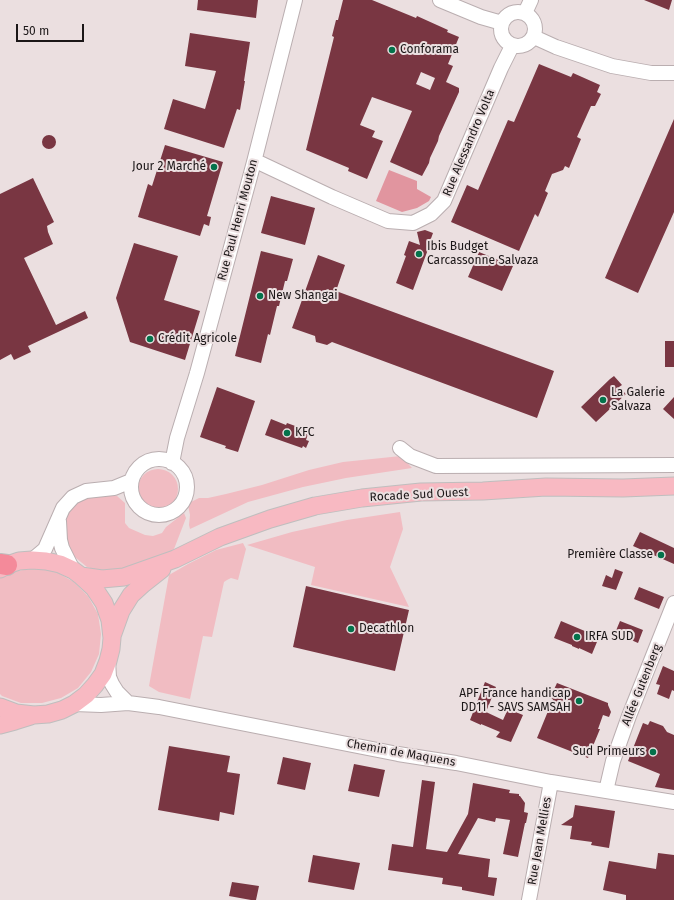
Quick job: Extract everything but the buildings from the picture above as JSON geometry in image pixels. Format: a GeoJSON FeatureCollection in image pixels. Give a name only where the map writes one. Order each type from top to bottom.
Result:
{"type":"FeatureCollection","features":[{"type":"Feature","properties":{"kind":"main road","name":"Rocade Sud Ouest"},"geometry":{"type":"LineString","coordinates":[[77,573],[102,579],[124,577],[175,559],[220,537],[270,519],[315,506],[362,498],[421,492],[483,491],[546,487],[623,488],[674,486]]}},
{"type":"Feature","properties":{"kind":"main road"},"geometry":{"type":"LineString","coordinates":[[623,488],[674,492]]}},
{"type":"Feature","properties":{"kind":"main road","name":"Rocade Sud Ouest"},"geometry":{"type":"LineString","coordinates":[[112,638],[122,611],[131,595],[175,559]]}},
{"type":"Feature","properties":{"kind":"main road"},"geometry":{"type":"LineString","coordinates":[[0,707],[16,713],[34,715],[48,714],[62,710],[74,704],[86,695],[103,674],[111,649],[112,638],[110,620],[104,603],[94,588],[77,573],[60,564],[46,561],[19,561],[2,566]]}},
{"type":"Feature","properties":{"kind":"main road"},"geometry":{"type":"LineString","coordinates":[[0,724],[34,715]]}},
{"type":"Feature","properties":{"kind":"street","name":"Rue Paul Henri Mouton"},"geometry":{"type":"LineString","coordinates":[[169,461],[199,366],[254,162],[295,0]]}},
{"type":"Feature","properties":{"kind":"street"},"geometry":{"type":"LineString","coordinates":[[440,0],[502,23]]}},
{"type":"Feature","properties":{"kind":"street"},"geometry":{"type":"LineString","coordinates":[[525,13],[531,0]]}},
{"type":"Feature","properties":{"kind":"street"},"geometry":{"type":"LineString","coordinates":[[511,13],[525,13],[531,17],[534,23],[536,30],[534,37],[530,42],[524,45],[518,47],[512,46],[506,42],[502,36],[502,23],[511,13]]}},
{"type":"Feature","properties":{"kind":"street"},"geometry":{"type":"LineString","coordinates":[[534,37],[556,47],[612,66],[651,73],[674,73]]}},
{"type":"Feature","properties":{"kind":"street","name":"Rue Alessandro Volta"},"geometry":{"type":"LineString","coordinates":[[254,162],[388,221],[413,223],[431,214],[444,201],[501,68],[512,46]]}},
{"type":"Feature","properties":{"kind":"street"},"geometry":{"type":"LineString","coordinates":[[400,448],[410,456],[436,466],[674,465]]}},
{"type":"Feature","properties":{"kind":"street"},"geometry":{"type":"LineString","coordinates":[[159,459],[169,461],[179,467],[183,473],[187,485],[185,497],[181,505],[168,514],[152,514],[144,511],[137,505],[130,488],[136,470],[143,464],[152,460],[159,459]]}},
{"type":"Feature","properties":{"kind":"street"},"geometry":{"type":"LineString","coordinates":[[32,560],[45,549],[58,517],[73,496],[86,491],[114,488],[132,481]]}},
{"type":"Feature","properties":{"kind":"street"},"geometry":{"type":"LineString","coordinates":[[114,488],[132,496]]}},
{"type":"Feature","properties":{"kind":"street"},"geometry":{"type":"LineString","coordinates":[[58,517],[62,548],[77,573]]}},
{"type":"Feature","properties":{"kind":"street","name":"Allée Gutenberg"},"geometry":{"type":"LineString","coordinates":[[606,791],[613,760],[674,603]]}},
{"type":"Feature","properties":{"kind":"street"},"geometry":{"type":"LineString","coordinates":[[108,661],[109,677],[112,684],[117,692],[134,704]]}},
{"type":"Feature","properties":{"kind":"street","name":"Chemin de Maquens"},"geometry":{"type":"LineString","coordinates":[[74,704],[134,704],[174,710],[551,782],[674,802]]}},
{"type":"Feature","properties":{"kind":"street","name":"Rue Jean Mellies"},"geometry":{"type":"LineString","coordinates":[[529,900],[551,782]]}},
{"type":"Feature","properties":{"kind":"shaded area"},"geometry":{"type":"Polygon","coordinates":[[[389,170],[417,181],[417,189],[431,197],[429,201],[417,208],[402,212],[376,201],[389,170]]]}},
{"type":"Feature","properties":{"kind":"shaded area"},"geometry":{"type":"Polygon","coordinates":[[[401,456],[412,468],[346,478],[303,487],[248,502],[190,529],[188,505],[199,498],[208,498],[262,485],[309,470],[343,462],[401,456]]]}},
{"type":"Feature","properties":{"kind":"shaded area"},"geometry":{"type":"Polygon","coordinates":[[[162,469],[169,472],[175,478],[178,489],[177,497],[169,506],[162,509],[154,509],[147,506],[139,497],[138,485],[141,478],[150,470],[162,469]]]}},
{"type":"Feature","properties":{"kind":"shaded area"},"geometry":{"type":"Polygon","coordinates":[[[117,496],[125,503],[125,523],[129,528],[145,535],[153,536],[162,533],[166,527],[184,513],[186,518],[174,549],[166,555],[119,573],[87,567],[68,549],[64,520],[74,506],[83,499],[117,496]]]}},
{"type":"Feature","properties":{"kind":"shaded area"},"geometry":{"type":"Polygon","coordinates":[[[400,512],[403,529],[390,567],[409,607],[311,585],[315,567],[247,545],[292,532],[347,520],[400,512]]]}},
{"type":"Feature","properties":{"kind":"shaded area"},"geometry":{"type":"Polygon","coordinates":[[[243,543],[246,549],[238,580],[231,578],[224,582],[212,637],[203,636],[190,699],[159,692],[149,686],[169,575],[216,550],[243,543]]]}},
{"type":"Feature","properties":{"kind":"shaded area"},"geometry":{"type":"Polygon","coordinates":[[[37,568],[56,572],[74,582],[88,596],[98,614],[101,634],[99,654],[91,672],[78,688],[61,698],[42,703],[21,703],[0,694],[0,578],[16,571],[37,568]]]}},
{"type":"Feature","properties":{"kind":"place","name":"Conforama"},"geometry":{"type":"Point","coordinates":[392,50]}},
{"type":"Feature","properties":{"kind":"place","name":"Jour 2 Marché"},"geometry":{"type":"Point","coordinates":[214,167]}},
{"type":"Feature","properties":{"kind":"place","name":"Ibis Budget Carcassonne Salvaza"},"geometry":{"type":"Point","coordinates":[419,254]}},
{"type":"Feature","properties":{"kind":"place","name":"New Shangai"},"geometry":{"type":"Point","coordinates":[260,296]}},
{"type":"Feature","properties":{"kind":"place","name":"Crédit Agricole"},"geometry":{"type":"Point","coordinates":[150,339]}},
{"type":"Feature","properties":{"kind":"place","name":"La Galerie Salvaza"},"geometry":{"type":"Point","coordinates":[603,400]}},
{"type":"Feature","properties":{"kind":"place","name":"KFC"},"geometry":{"type":"Point","coordinates":[287,433]}},
{"type":"Feature","properties":{"kind":"place","name":"Première Classe"},"geometry":{"type":"Point","coordinates":[661,555]}},
{"type":"Feature","properties":{"kind":"place","name":"Decathlon"},"geometry":{"type":"Point","coordinates":[351,629]}},
{"type":"Feature","properties":{"kind":"place","name":"IRFA SUD"},"geometry":{"type":"Point","coordinates":[577,637]}},
{"type":"Feature","properties":{"kind":"place","name":"APF France handicap DD11 - SAVS SAMSAH"},"geometry":{"type":"Point","coordinates":[579,701]}},
{"type":"Feature","properties":{"kind":"place","name":"Sud Primeurs"},"geometry":{"type":"Point","coordinates":[653,752]}}]}
